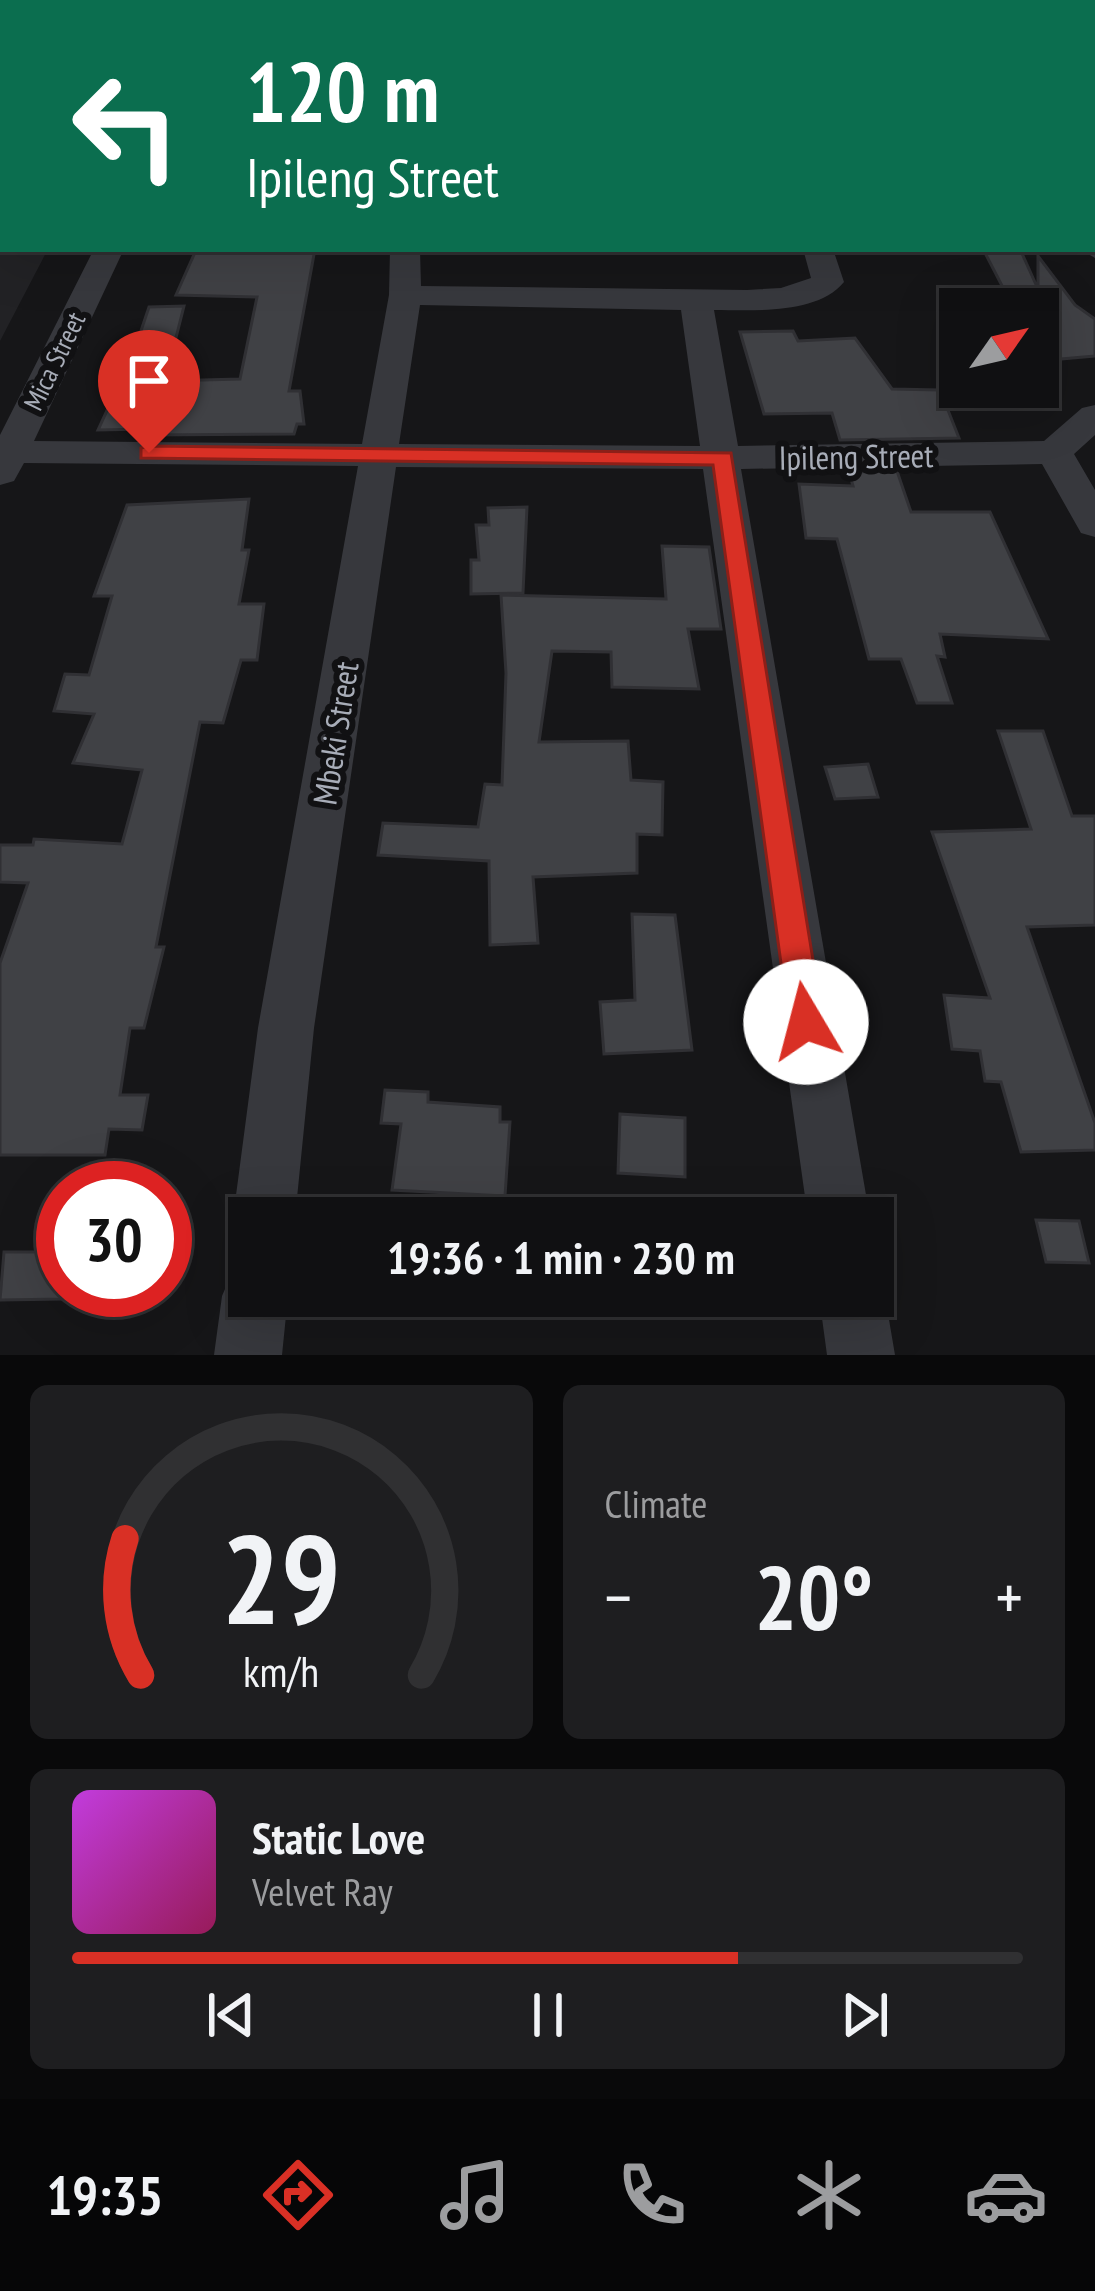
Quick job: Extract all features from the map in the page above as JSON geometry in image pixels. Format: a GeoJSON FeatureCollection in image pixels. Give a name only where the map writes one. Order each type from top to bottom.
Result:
{"type":"FeatureCollection","features":[{"type":"Feature","properties":{"kind":"street","name":"Mica Street"},"geometry":{"type":"LineString","coordinates":[[5,462],[108,252]]}},
{"type":"Feature","properties":{"kind":"street"},"geometry":{"type":"LineString","coordinates":[[405,272],[696,300],[778,298],[828,282],[819,252]]}},
{"type":"Feature","properties":{"kind":"street","name":"Mbeki Street"},"geometry":{"type":"LineString","coordinates":[[266,1197],[286,1028],[381,455],[405,272]]}},
{"type":"Feature","properties":{"kind":"street"},"geometry":{"type":"LineString","coordinates":[[696,300],[835,1197]]}},
{"type":"Feature","properties":{"kind":"street"},"geometry":{"type":"LineString","coordinates":[[1095,416],[1054,452],[1095,524]]}},
{"type":"Feature","properties":{"kind":"street","name":"Ipileng Street"},"geometry":{"type":"LineString","coordinates":[[5,462],[1054,452]]}},
{"type":"Feature","properties":{"kind":"street"},"geometry":{"type":"LineString","coordinates":[[248,1355],[253,1317]]}},
{"type":"Feature","properties":{"kind":"street"},"geometry":{"type":"LineString","coordinates":[[856,1317],[862,1355]]}},
{"type":"Feature","properties":{"kind":"shaded area"},"geometry":{"type":"Polygon","coordinates":[[[0,252],[46,252],[0,341],[0,252]]]}},
{"type":"Feature","properties":{"kind":"building"},"geometry":{"type":"Polygon","coordinates":[[[195,252],[314,252],[289,391],[300,391],[304,424],[297,424],[294,434],[146,435],[148,429],[98,430],[115,393],[120,393],[149,307],[184,306],[165,381],[240,379],[257,297],[176,295],[195,252]]]}},
{"type":"Feature","properties":{"kind":"building"},"geometry":{"type":"Polygon","coordinates":[[[985,252],[1021,252],[1038,288],[1003,288],[985,252]]]}},
{"type":"Feature","properties":{"kind":"building"},"geometry":{"type":"Polygon","coordinates":[[[1038,256],[1075,305],[1095,319],[1095,356],[1059,359],[1059,288],[1038,288],[1038,256]]]}},
{"type":"Feature","properties":{"kind":"building"},"geometry":{"type":"Polygon","coordinates":[[[793,331],[798,341],[855,338],[892,389],[939,390],[939,408],[947,408],[959,438],[840,440],[832,413],[764,414],[740,332],[793,331]]]}},
{"type":"Feature","properties":{"kind":"building"},"geometry":{"type":"Polygon","coordinates":[[[897,471],[911,512],[990,512],[1048,639],[940,634],[945,657],[937,656],[952,703],[917,703],[901,659],[869,659],[837,539],[806,538],[799,484],[853,486],[849,472],[897,471]]]}},
{"type":"Feature","properties":{"kind":"building"},"geometry":{"type":"Polygon","coordinates":[[[249,499],[242,550],[249,550],[239,604],[264,604],[257,660],[241,660],[223,723],[200,722],[156,947],[164,947],[144,1028],[130,1028],[120,1095],[148,1095],[142,1130],[109,1129],[105,1155],[0,1155],[0,963],[28,883],[0,882],[0,845],[33,845],[34,839],[122,844],[142,770],[73,763],[94,714],[54,711],[65,674],[89,675],[112,596],[94,596],[127,505],[249,499]]]}},
{"type":"Feature","properties":{"kind":"building"},"geometry":{"type":"Polygon","coordinates":[[[527,507],[523,593],[471,594],[471,560],[479,560],[476,525],[489,525],[488,508],[527,507]]]}},
{"type":"Feature","properties":{"kind":"building"},"geometry":{"type":"Polygon","coordinates":[[[662,546],[709,547],[721,629],[688,629],[699,689],[612,687],[611,652],[552,651],[539,742],[628,741],[631,780],[663,782],[662,835],[637,834],[637,873],[533,877],[538,943],[490,945],[489,861],[378,855],[383,823],[478,827],[485,784],[502,785],[506,673],[501,595],[666,599],[662,546]]]}},
{"type":"Feature","properties":{"kind":"building"},"geometry":{"type":"Polygon","coordinates":[[[998,731],[1043,731],[1072,816],[1095,816],[1095,925],[1027,927],[1095,1123],[1095,1150],[1021,1152],[1001,1082],[985,1081],[980,1051],[952,1049],[944,995],[990,998],[932,832],[1031,829],[998,731]]]}},
{"type":"Feature","properties":{"kind":"building"},"geometry":{"type":"Polygon","coordinates":[[[868,764],[878,797],[835,799],[825,767],[868,764]]]}},
{"type":"Feature","properties":{"kind":"building"},"geometry":{"type":"Polygon","coordinates":[[[632,914],[675,915],[692,1050],[604,1054],[600,1002],[635,1000],[632,914]]]}},
{"type":"Feature","properties":{"kind":"building"},"geometry":{"type":"Polygon","coordinates":[[[385,1090],[428,1092],[428,1102],[500,1107],[500,1122],[510,1122],[505,1196],[392,1190],[401,1124],[381,1123],[385,1090]]]}},
{"type":"Feature","properties":{"kind":"building"},"geometry":{"type":"Polygon","coordinates":[[[620,1114],[685,1118],[685,1177],[618,1173],[620,1114]]]}},
{"type":"Feature","properties":{"kind":"building"},"geometry":{"type":"Polygon","coordinates":[[[1036,1220],[1079,1221],[1089,1263],[1046,1262],[1036,1220]]]}},
{"type":"Feature","properties":{"kind":"building"},"geometry":{"type":"Polygon","coordinates":[[[4,1252],[36,1252],[36,1299],[0,1300],[4,1252]]]}},
{"type":"Feature","properties":{"kind":"route"},"geometry":{"type":"LineString","coordinates":[[149,453],[723,458],[806,1022]]}}]}
